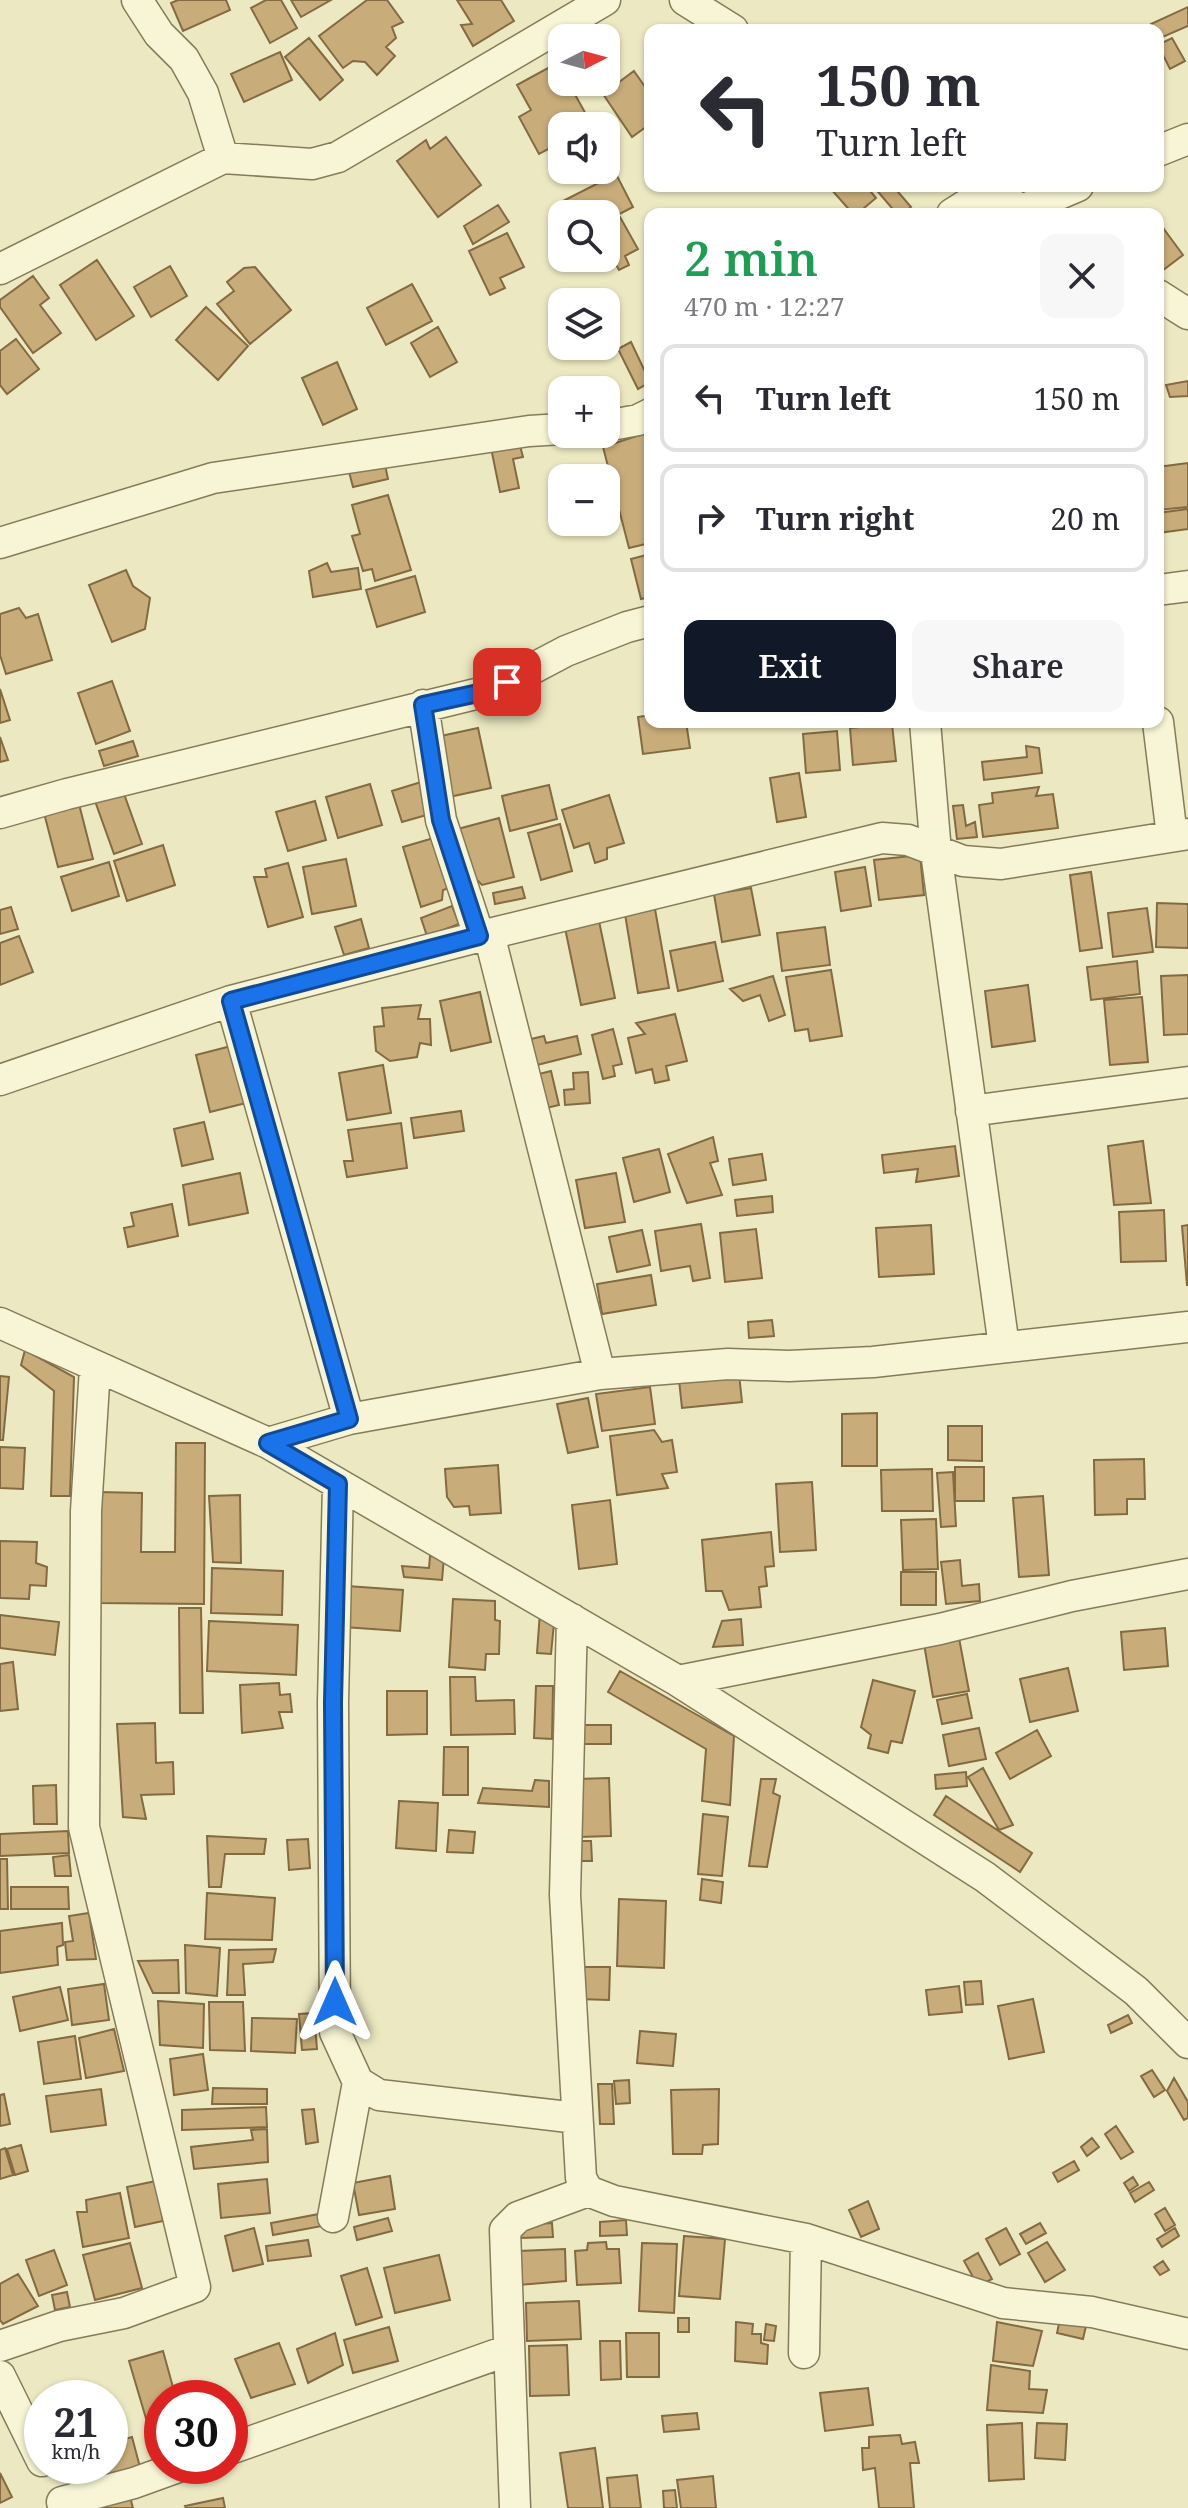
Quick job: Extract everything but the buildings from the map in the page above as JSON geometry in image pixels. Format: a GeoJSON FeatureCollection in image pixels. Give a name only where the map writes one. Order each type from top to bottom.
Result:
{"type":"FeatureCollection","features":[{"type":"Feature","properties":{"kind":"street"},"geometry":{"type":"LineString","coordinates":[[137,0],[159,34],[184,59],[203,93],[223,158]]}},
{"type":"Feature","properties":{"kind":"street"},"geometry":{"type":"LineString","coordinates":[[2,264],[223,158],[312,164],[338,157],[605,0]]}},
{"type":"Feature","properties":{"kind":"street"},"geometry":{"type":"LineString","coordinates":[[689,1],[724,24]]}},
{"type":"Feature","properties":{"kind":"street"},"geometry":{"type":"LineString","coordinates":[[1164,149],[1188,139]]}},
{"type":"Feature","properties":{"kind":"street"},"geometry":{"type":"LineString","coordinates":[[960,208],[982,192]]}},
{"type":"Feature","properties":{"kind":"street"},"geometry":{"type":"LineString","coordinates":[[993,192],[1019,208]]}},
{"type":"Feature","properties":{"kind":"street"},"geometry":{"type":"LineString","coordinates":[[1033,208],[1066,192]]}},
{"type":"Feature","properties":{"kind":"street"},"geometry":{"type":"LineString","coordinates":[[1164,299],[1188,314]]}},
{"type":"Feature","properties":{"kind":"street"},"geometry":{"type":"LineString","coordinates":[[620,423],[644,417]]}},
{"type":"Feature","properties":{"kind":"street"},"geometry":{"type":"LineString","coordinates":[[0,543],[213,478],[548,430]]}},
{"type":"Feature","properties":{"kind":"street"},"geometry":{"type":"LineString","coordinates":[[1164,589],[1188,586]]}},
{"type":"Feature","properties":{"kind":"street"},"geometry":{"type":"LineString","coordinates":[[0,813],[492,690],[566,651],[644,623]]}},
{"type":"Feature","properties":{"kind":"street"},"geometry":{"type":"LineString","coordinates":[[423,705],[441,820],[484,935],[600,1374]]}},
{"type":"Feature","properties":{"kind":"street"},"geometry":{"type":"LineString","coordinates":[[926,728],[936,852],[1004,1347]]}},
{"type":"Feature","properties":{"kind":"street"},"geometry":{"type":"LineString","coordinates":[[0,1080],[231,1001],[484,935],[882,838],[908,840],[963,861],[1001,864],[1180,835],[1159,728]]}},
{"type":"Feature","properties":{"kind":"street"},"geometry":{"type":"LineString","coordinates":[[231,1001],[349,1419]]}},
{"type":"Feature","properties":{"kind":"street"},"geometry":{"type":"LineString","coordinates":[[971,1111],[1188,1082]]}},
{"type":"Feature","properties":{"kind":"street"},"geometry":{"type":"LineString","coordinates":[[0,1323],[268,1443],[678,1681],[985,1877],[1136,1991],[1188,2043]]}},
{"type":"Feature","properties":{"kind":"street"},"geometry":{"type":"LineString","coordinates":[[268,1443],[349,1419],[600,1374],[728,1364],[789,1366],[873,1362],[1188,1327]]}},
{"type":"Feature","properties":{"kind":"street"},"geometry":{"type":"LineString","coordinates":[[0,2346],[59,2326],[124,2313],[195,2287],[84,1827],[86,1511],[95,1368]]}},
{"type":"Feature","properties":{"kind":"street"},"geometry":{"type":"LineString","coordinates":[[338,1484],[333,1702],[335,2032],[358,2082],[379,2095],[577,2118]]}},
{"type":"Feature","properties":{"kind":"street"},"geometry":{"type":"LineString","coordinates":[[678,1681],[940,1629],[1072,1596],[1188,1574]]}},
{"type":"Feature","properties":{"kind":"street"},"geometry":{"type":"LineString","coordinates":[[572,1619],[565,1895],[581,2178],[588,2191],[614,2201],[806,2239],[1003,2303],[1092,2312],[1188,2334]]}},
{"type":"Feature","properties":{"kind":"street"},"geometry":{"type":"LineString","coordinates":[[333,2217],[358,2082]]}},
{"type":"Feature","properties":{"kind":"street"},"geometry":{"type":"LineString","coordinates":[[515,2508],[505,2230],[518,2217],[588,2191]]}},
{"type":"Feature","properties":{"kind":"street"},"geometry":{"type":"LineString","coordinates":[[804,2353],[806,2239]]}},
{"type":"Feature","properties":{"kind":"street"},"geometry":{"type":"LineString","coordinates":[[248,2443],[509,2350]]}},
{"type":"Feature","properties":{"kind":"street"},"geometry":{"type":"LineString","coordinates":[[0,2376],[24,2425]]}},
{"type":"Feature","properties":{"kind":"street"},"geometry":{"type":"LineString","coordinates":[[49,2484],[56,2505],[144,2479]]}},
{"type":"Feature","properties":{"kind":"route"},"geometry":{"type":"LineString","coordinates":[[335,2002],[333,1702],[338,1484],[268,1443],[349,1419],[231,1001],[479,936],[441,820],[423,705],[492,690],[507,682]]}}]}
